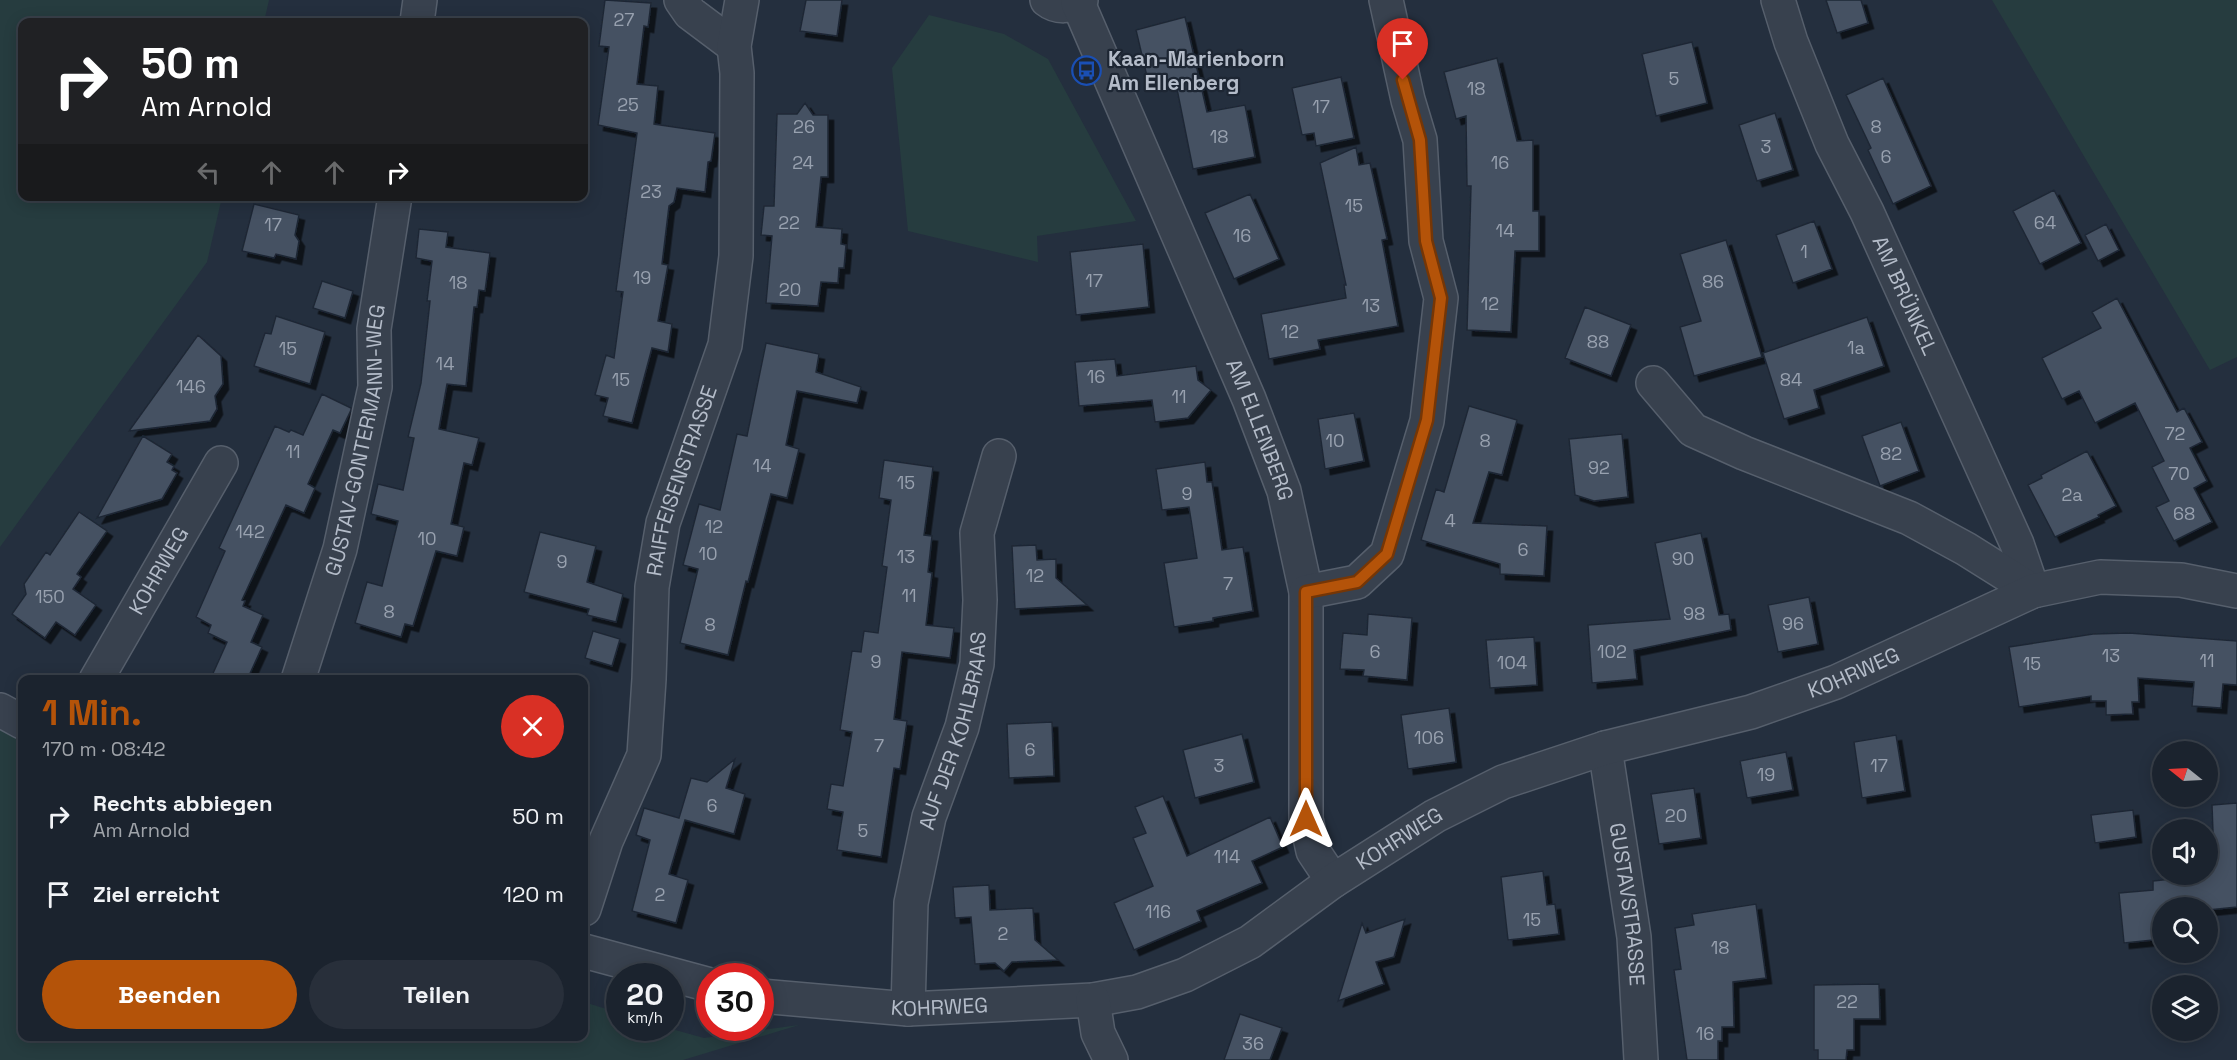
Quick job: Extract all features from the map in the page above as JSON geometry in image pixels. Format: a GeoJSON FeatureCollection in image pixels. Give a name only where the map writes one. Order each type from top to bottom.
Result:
{"type":"FeatureCollection","features":[{"type":"Feature","properties":{"kind":"street"},"geometry":{"type":"LineString","coordinates":[[418,18],[420,0]]}},
{"type":"Feature","properties":{"kind":"street"},"geometry":{"type":"LineString","coordinates":[[681,0],[690,13],[734,46]]}},
{"type":"Feature","properties":{"kind":"street","name":"RAIFFEISENSTRASSE"},"geometry":{"type":"LineString","coordinates":[[588,897],[606,841],[644,755],[652,586],[663,523],[725,345],[736,256],[737,73],[734,46],[742,0]]}},
{"type":"Feature","properties":{"kind":"street"},"geometry":{"type":"LineString","coordinates":[[1306,592],[1357,582],[1387,554],[1427,420],[1441,298],[1426,241],[1420,140],[1408,100],[1386,0]]}},
{"type":"Feature","properties":{"kind":"street","name":"AM BRÜNKEL"},"geometry":{"type":"LineString","coordinates":[[1778,0],[1791,42],[1832,144],[1867,212],[2017,544],[2033,591]]}},
{"type":"Feature","properties":{"kind":"street","name":"AM ELLENBERG"},"geometry":{"type":"LineString","coordinates":[[1069,1],[1249,399],[1284,491],[1306,592],[1306,819],[1313,851],[1333,881]]}},
{"type":"Feature","properties":{"kind":"street","name":"GUSTAV-GONTERMANN-WEG"},"geometry":{"type":"LineString","coordinates":[[300,675],[340,549],[375,387],[374,329],[395,201]]}},
{"type":"Feature","properties":{"kind":"street"},"geometry":{"type":"LineString","coordinates":[[1653,383],[1694,430],[1744,453],[1909,518],[1966,549],[2033,591]]}},
{"type":"Feature","properties":{"kind":"street","name":"AUF DER KOHLBRAAS"},"geometry":{"type":"LineString","coordinates":[[908,1009],[911,903],[928,817],[962,727],[977,664],[980,600],[977,533],[999,456]]}},
{"type":"Feature","properties":{"kind":"street","name":"KOHRWEG"},"geometry":{"type":"LineString","coordinates":[[99,675],[221,463]]}},
{"type":"Feature","properties":{"kind":"street","name":"KOHRWEG"},"geometry":{"type":"LineString","coordinates":[[774,997],[908,1009],[1093,1000],[1137,992],[1185,975],[1250,942],[1333,881],[1435,816],[1503,782],[1605,748],[1751,712],[1836,682],[2033,591],[2100,577],[2181,580],[2237,591]]}},
{"type":"Feature","properties":{"kind":"street"},"geometry":{"type":"LineString","coordinates":[[0,710],[18,720]]}},
{"type":"Feature","properties":{"kind":"street","name":"GUSTAVSTRASSE"},"geometry":{"type":"LineString","coordinates":[[1605,748],[1634,937],[1641,1060]]}},
{"type":"Feature","properties":{"kind":"street"},"geometry":{"type":"LineString","coordinates":[[588,952],[696,981]]}},
{"type":"Feature","properties":{"kind":"street"},"geometry":{"type":"LineString","coordinates":[[1093,1000],[1098,1033],[1112,1060]]}},
{"type":"Feature","properties":{"kind":"green space"},"geometry":{"type":"Polygon","coordinates":[[[0,0],[269,0],[265,18],[18,18],[18,201],[221,201],[207,262],[0,547],[0,0]]]}},
{"type":"Feature","properties":{"kind":"green space"},"geometry":{"type":"Polygon","coordinates":[[[1992,0],[2237,0],[2237,357],[2210,370],[1992,0]]]}},
{"type":"Feature","properties":{"kind":"green space"},"geometry":{"type":"Polygon","coordinates":[[[929,15],[1004,34],[1048,59],[1136,221],[1037,236],[1038,262],[908,231],[892,68],[929,15]]]}},
{"type":"Feature","properties":{"kind":"green space"},"geometry":{"type":"Polygon","coordinates":[[[0,729],[18,740],[18,1041],[588,1041],[588,1003],[606,1009],[606,1041],[684,1041],[684,1032],[696,1036],[696,1041],[746,1041],[683,1060],[0,1060],[0,729]]]}},
{"type":"Feature","properties":{"kind":"green space"},"geometry":{"type":"Polygon","coordinates":[[[799,1025],[774,1033],[774,1028],[799,1025]]]}},
{"type":"Feature","properties":{"kind":"building"},"geometry":{"type":"Polygon","coordinates":[[[605,0],[651,3],[648,27],[644,26],[637,84],[658,86],[654,124],[715,133],[711,161],[708,162],[705,192],[677,188],[674,202],[669,206],[662,264],[668,265],[658,321],[672,324],[668,352],[652,348],[632,423],[603,416],[608,398],[595,395],[606,355],[614,358],[623,292],[616,291],[637,133],[598,125],[609,47],[599,46],[605,0]]]}},
{"type":"Feature","properties":{"kind":"building"},"geometry":{"type":"Polygon","coordinates":[[[806,0],[842,0],[837,36],[800,31],[806,0]]]}},
{"type":"Feature","properties":{"kind":"building"},"geometry":{"type":"Polygon","coordinates":[[[1826,0],[1861,0],[1868,23],[1837,33],[1826,0]]]}},
{"type":"Feature","properties":{"kind":"building"},"geometry":{"type":"Polygon","coordinates":[[[1185,17],[1207,112],[1245,105],[1255,157],[1193,169],[1175,79],[1149,85],[1136,30],[1185,17]]]}},
{"type":"Feature","properties":{"kind":"building"},"geometry":{"type":"Polygon","coordinates":[[[1692,42],[1707,103],[1656,116],[1642,54],[1692,42]]]}},
{"type":"Feature","properties":{"kind":"building"},"geometry":{"type":"Polygon","coordinates":[[[1497,58],[1517,141],[1533,140],[1533,211],[1539,211],[1539,251],[1515,251],[1511,332],[1467,330],[1471,186],[1467,186],[1466,116],[1456,119],[1444,72],[1497,58]]]}},
{"type":"Feature","properties":{"kind":"building"},"geometry":{"type":"Polygon","coordinates":[[[1341,77],[1354,138],[1316,146],[1314,133],[1302,135],[1292,88],[1341,77]]]}},
{"type":"Feature","properties":{"kind":"building"},"geometry":{"type":"Polygon","coordinates":[[[1883,78],[1931,186],[1893,204],[1868,150],[1871,148],[1846,95],[1883,78]]]}},
{"type":"Feature","properties":{"kind":"building"},"geometry":{"type":"Polygon","coordinates":[[[805,103],[813,115],[828,115],[828,177],[821,177],[816,227],[842,229],[841,244],[846,245],[844,268],[839,268],[838,283],[821,282],[818,306],[766,303],[772,236],[761,235],[764,206],[774,206],[777,114],[797,114],[805,103]]]}},
{"type":"Feature","properties":{"kind":"building"},"geometry":{"type":"Polygon","coordinates":[[[1775,113],[1793,170],[1757,181],[1739,125],[1775,113]]]}},
{"type":"Feature","properties":{"kind":"building"},"geometry":{"type":"Polygon","coordinates":[[[1356,147],[1359,165],[1370,163],[1387,239],[1382,240],[1398,326],[1318,340],[1320,349],[1269,359],[1261,314],[1346,298],[1344,285],[1346,285],[1320,163],[1356,147]]]}},
{"type":"Feature","properties":{"kind":"building"},"geometry":{"type":"Polygon","coordinates":[[[2054,190],[2081,243],[2040,264],[2013,211],[2054,190]]]}},
{"type":"Feature","properties":{"kind":"building"},"geometry":{"type":"Polygon","coordinates":[[[1250,194],[1279,259],[1234,279],[1205,213],[1250,194]]]}},
{"type":"Feature","properties":{"kind":"building"},"geometry":{"type":"Polygon","coordinates":[[[254,204],[299,215],[295,235],[299,241],[296,259],[276,254],[274,258],[242,251],[254,204]]]}},
{"type":"Feature","properties":{"kind":"building"},"geometry":{"type":"Polygon","coordinates":[[[1814,221],[1832,269],[1793,283],[1776,235],[1814,221]]]}},
{"type":"Feature","properties":{"kind":"building"},"geometry":{"type":"Polygon","coordinates":[[[2106,224],[2119,250],[2098,261],[2085,235],[2106,224]]]}},
{"type":"Feature","properties":{"kind":"building"},"geometry":{"type":"Polygon","coordinates":[[[419,229],[448,232],[446,247],[490,253],[485,291],[479,290],[477,307],[474,307],[466,386],[447,384],[439,429],[479,438],[472,465],[464,463],[451,524],[464,527],[457,556],[436,551],[413,626],[405,624],[401,637],[355,623],[367,582],[382,586],[398,521],[371,514],[378,484],[403,490],[414,438],[408,437],[421,383],[432,261],[416,258],[419,229]]]}},
{"type":"Feature","properties":{"kind":"building"},"geometry":{"type":"Polygon","coordinates":[[[1726,240],[1762,357],[1694,376],[1680,327],[1701,321],[1680,254],[1726,240]]]}},
{"type":"Feature","properties":{"kind":"building"},"geometry":{"type":"Polygon","coordinates":[[[1143,244],[1149,307],[1076,315],[1070,252],[1143,244]]]}},
{"type":"Feature","properties":{"kind":"building"},"geometry":{"type":"Polygon","coordinates":[[[322,281],[353,291],[345,318],[313,308],[322,281]]]}},
{"type":"Feature","properties":{"kind":"building"},"geometry":{"type":"Polygon","coordinates":[[[2117,298],[2177,412],[2184,408],[2202,442],[2190,448],[2207,481],[2194,488],[2212,522],[2174,541],[2156,507],[2169,501],[2152,467],[2164,461],[2135,403],[2095,423],[2079,391],[2062,399],[2042,358],[2101,328],[2092,312],[2117,298]]]}},
{"type":"Feature","properties":{"kind":"building"},"geometry":{"type":"Polygon","coordinates":[[[1585,307],[1631,325],[1611,376],[1565,358],[1585,307]]]}},
{"type":"Feature","properties":{"kind":"building"},"geometry":{"type":"Polygon","coordinates":[[[276,316],[325,332],[310,384],[254,366],[265,333],[271,334],[276,316]]]}},
{"type":"Feature","properties":{"kind":"building"},"geometry":{"type":"Polygon","coordinates":[[[1867,317],[1884,366],[1814,390],[1819,408],[1784,419],[1763,353],[1867,317]]]}},
{"type":"Feature","properties":{"kind":"building"},"geometry":{"type":"Polygon","coordinates":[[[198,335],[221,356],[223,384],[215,396],[217,409],[210,421],[129,431],[198,335]]]}},
{"type":"Feature","properties":{"kind":"building"},"geometry":{"type":"Polygon","coordinates":[[[766,343],[819,354],[816,372],[861,387],[857,403],[797,391],[786,445],[799,449],[787,498],[771,494],[728,655],[680,643],[698,569],[683,565],[699,504],[720,510],[737,434],[747,436],[766,343]]]}},
{"type":"Feature","properties":{"kind":"building"},"geometry":{"type":"Polygon","coordinates":[[[1115,359],[1117,376],[1196,366],[1198,380],[1211,390],[1188,418],[1155,422],[1152,400],[1079,406],[1075,362],[1115,359]]]}},
{"type":"Feature","properties":{"kind":"building"},"geometry":{"type":"Polygon","coordinates":[[[322,394],[351,408],[340,433],[333,430],[308,484],[315,488],[304,513],[286,505],[242,600],[245,601],[243,606],[263,615],[251,642],[262,647],[249,675],[212,675],[227,642],[208,633],[211,625],[196,617],[225,551],[219,548],[275,426],[303,435],[322,394]]]}},
{"type":"Feature","properties":{"kind":"building"},"geometry":{"type":"Polygon","coordinates":[[[1469,406],[1517,420],[1502,475],[1489,472],[1473,523],[1547,526],[1544,576],[1500,574],[1500,564],[1421,540],[1436,489],[1444,492],[1469,406]]]}},
{"type":"Feature","properties":{"kind":"building"},"geometry":{"type":"Polygon","coordinates":[[[1354,413],[1364,461],[1325,469],[1318,419],[1354,413]]]}},
{"type":"Feature","properties":{"kind":"building"},"geometry":{"type":"Polygon","coordinates":[[[1901,422],[1919,471],[1880,486],[1862,436],[1901,422]]]}},
{"type":"Feature","properties":{"kind":"building"},"geometry":{"type":"Polygon","coordinates":[[[1622,434],[1628,497],[1594,501],[1575,495],[1569,439],[1622,434]]]}},
{"type":"Feature","properties":{"kind":"building"},"geometry":{"type":"Polygon","coordinates":[[[143,436],[172,454],[167,462],[174,466],[172,470],[177,473],[162,499],[97,518],[143,436]]]}},
{"type":"Feature","properties":{"kind":"building"},"geometry":{"type":"Polygon","coordinates":[[[2087,451],[2116,506],[2098,515],[2099,517],[2055,537],[2028,485],[2042,478],[2041,475],[2087,451]]]}},
{"type":"Feature","properties":{"kind":"building"},"geometry":{"type":"Polygon","coordinates":[[[884,460],[933,467],[924,535],[932,536],[928,572],[932,573],[926,625],[954,628],[950,658],[902,652],[894,719],[907,721],[900,769],[894,768],[881,857],[837,850],[843,812],[827,809],[831,784],[843,786],[852,732],[840,730],[852,651],[861,652],[864,631],[878,633],[887,567],[882,566],[891,500],[879,498],[884,460]]]}},
{"type":"Feature","properties":{"kind":"building"},"geometry":{"type":"Polygon","coordinates":[[[1205,462],[1207,482],[1212,482],[1222,550],[1243,547],[1253,611],[1213,618],[1213,621],[1174,627],[1164,563],[1197,558],[1189,507],[1162,510],[1156,469],[1205,462]]]}},
{"type":"Feature","properties":{"kind":"building"},"geometry":{"type":"Polygon","coordinates":[[[79,512],[107,531],[77,574],[81,577],[73,589],[96,605],[75,635],[56,622],[45,638],[12,614],[26,594],[24,584],[46,552],[50,555],[79,512]]]}},
{"type":"Feature","properties":{"kind":"building"},"geometry":{"type":"Polygon","coordinates":[[[540,532],[596,546],[587,582],[623,594],[616,622],[587,615],[589,609],[524,592],[540,532]]]}},
{"type":"Feature","properties":{"kind":"building"},"geometry":{"type":"Polygon","coordinates":[[[1701,533],[1719,615],[1729,614],[1731,630],[1634,650],[1637,679],[1592,683],[1588,625],[1670,619],[1655,543],[1701,533]]]}},
{"type":"Feature","properties":{"kind":"building"},"geometry":{"type":"Polygon","coordinates":[[[1036,545],[1037,560],[1056,559],[1056,578],[1087,605],[1015,609],[1012,546],[1036,545]]]}},
{"type":"Feature","properties":{"kind":"building"},"geometry":{"type":"Polygon","coordinates":[[[1809,597],[1818,644],[1778,652],[1768,605],[1809,597]]]}},
{"type":"Feature","properties":{"kind":"building"},"geometry":{"type":"Polygon","coordinates":[[[1368,614],[1412,618],[1407,680],[1363,676],[1364,670],[1340,669],[1343,633],[1367,635],[1368,614]]]}},
{"type":"Feature","properties":{"kind":"building"},"geometry":{"type":"Polygon","coordinates":[[[593,631],[620,639],[612,666],[585,658],[593,631]]]}},
{"type":"Feature","properties":{"kind":"building"},"geometry":{"type":"Polygon","coordinates":[[[2129,633],[2237,641],[2237,685],[2223,684],[2221,708],[2192,706],[2194,682],[2138,678],[2139,702],[2132,702],[2133,714],[2106,715],[2106,701],[2091,701],[2091,696],[2019,707],[2009,647],[2093,634],[2129,633]]]}},
{"type":"Feature","properties":{"kind":"building"},"geometry":{"type":"Polygon","coordinates":[[[1534,637],[1537,685],[1490,688],[1486,640],[1534,637]]]}},
{"type":"Feature","properties":{"kind":"building"},"geometry":{"type":"Polygon","coordinates":[[[1449,708],[1456,762],[1408,769],[1401,715],[1449,708]]]}},
{"type":"Feature","properties":{"kind":"building"},"geometry":{"type":"Polygon","coordinates":[[[1052,722],[1054,776],[1009,778],[1007,724],[1052,722]]]}},
{"type":"Feature","properties":{"kind":"building"},"geometry":{"type":"Polygon","coordinates":[[[1242,734],[1254,782],[1195,798],[1183,750],[1242,734]]]}},
{"type":"Feature","properties":{"kind":"building"},"geometry":{"type":"Polygon","coordinates":[[[1896,735],[1905,791],[1862,798],[1854,742],[1896,735]]]}},
{"type":"Feature","properties":{"kind":"building"},"geometry":{"type":"Polygon","coordinates":[[[1786,752],[1793,790],[1747,798],[1740,761],[1786,752]]]}},
{"type":"Feature","properties":{"kind":"building"},"geometry":{"type":"Polygon","coordinates":[[[735,759],[726,788],[745,794],[734,834],[685,820],[669,874],[688,880],[676,923],[632,911],[650,840],[636,835],[644,808],[679,818],[691,778],[707,782],[735,759]]]}},
{"type":"Feature","properties":{"kind":"building"},"geometry":{"type":"Polygon","coordinates":[[[1694,788],[1701,838],[1659,844],[1651,794],[1694,788]]]}},
{"type":"Feature","properties":{"kind":"building"},"geometry":{"type":"Polygon","coordinates":[[[1163,796],[1187,856],[1270,817],[1283,847],[1252,861],[1262,883],[1197,911],[1201,921],[1134,950],[1114,903],[1153,886],[1133,838],[1146,833],[1135,807],[1163,796]]]}},
{"type":"Feature","properties":{"kind":"building"},"geometry":{"type":"Polygon","coordinates":[[[2237,803],[2237,907],[2218,909],[2218,897],[2152,897],[2152,940],[2124,943],[2119,893],[2153,890],[2153,885],[2218,885],[2218,819],[2213,819],[2212,807],[2218,807],[2218,805],[2237,803]]]}},
{"type":"Feature","properties":{"kind":"building"},"geometry":{"type":"Polygon","coordinates":[[[2133,810],[2136,837],[2095,843],[2091,815],[2133,810]]]}},
{"type":"Feature","properties":{"kind":"building"},"geometry":{"type":"Polygon","coordinates":[[[1543,871],[1547,905],[1555,904],[1559,934],[1508,940],[1501,877],[1543,871]]]}},
{"type":"Feature","properties":{"kind":"building"},"geometry":{"type":"Polygon","coordinates":[[[989,885],[990,910],[1033,908],[1035,940],[1058,960],[1012,962],[1004,971],[995,963],[975,964],[971,917],[955,918],[953,887],[989,885]]]}},
{"type":"Feature","properties":{"kind":"building"},"geometry":{"type":"Polygon","coordinates":[[[1756,904],[1766,978],[1733,982],[1734,1027],[1722,1027],[1722,1041],[1718,1041],[1718,1060],[1687,1060],[1674,970],[1681,969],[1675,928],[1694,925],[1692,914],[1756,904]]]}},
{"type":"Feature","properties":{"kind":"building"},"geometry":{"type":"Polygon","coordinates":[[[1405,919],[1394,957],[1376,962],[1384,984],[1338,1001],[1362,923],[1366,933],[1405,919]]]}},
{"type":"Feature","properties":{"kind":"building"},"geometry":{"type":"Polygon","coordinates":[[[1879,984],[1880,1019],[1854,1019],[1854,1050],[1847,1050],[1846,1060],[1818,1060],[1818,1050],[1814,1050],[1814,985],[1879,984]]]}},
{"type":"Feature","properties":{"kind":"building"},"geometry":{"type":"Polygon","coordinates":[[[1240,1014],[1282,1028],[1270,1060],[1224,1060],[1240,1014]]]}},
{"type":"Feature","properties":{"kind":"place","name":"Kaan-Marienborn Am Ellenberg"},"geometry":{"type":"Point","coordinates":[1087,71]}},
{"type":"Feature","properties":{"kind":"route"},"geometry":{"type":"LineString","coordinates":[[1306,819],[1306,592],[1357,582],[1387,554],[1427,420],[1441,298],[1426,241],[1420,140],[1403,80]]}}]}
